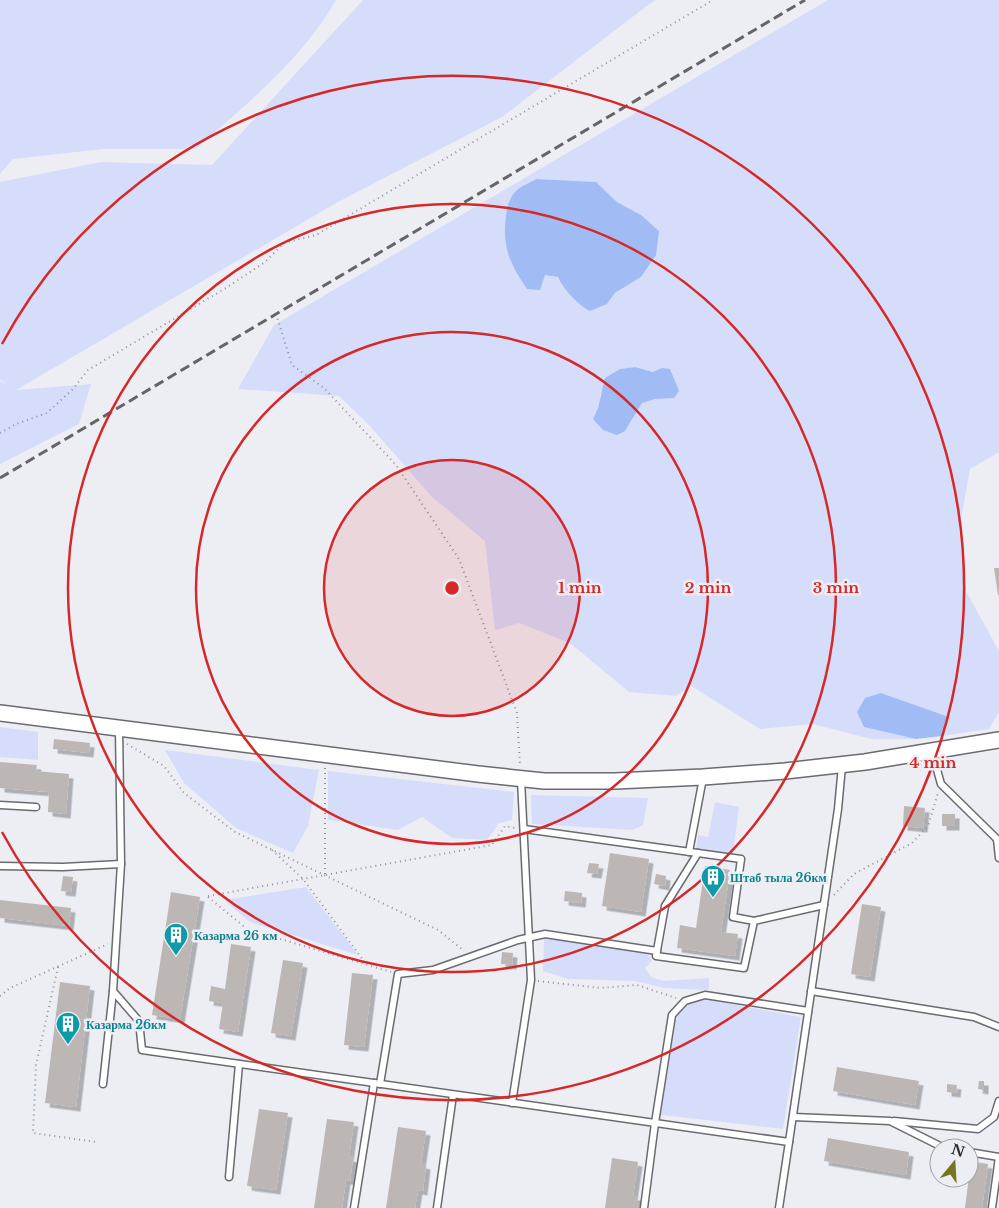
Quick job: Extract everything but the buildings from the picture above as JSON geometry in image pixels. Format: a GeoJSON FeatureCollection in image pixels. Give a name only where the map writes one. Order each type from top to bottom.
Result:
{"type":"FeatureCollection","features":[{"type":"Feature","properties":{"kind":"street"},"geometry":{"type":"LineString","coordinates":[[0,714],[119,734],[325,755],[544,781],[615,781],[703,777],[843,765],[999,740]]}},
{"type":"Feature","properties":{"kind":"lane"},"geometry":{"type":"LineString","coordinates":[[103,1084],[114,991],[121,864],[119,734]]}},
{"type":"Feature","properties":{"kind":"lane"},"geometry":{"type":"LineString","coordinates":[[932,752],[941,784],[998,840],[999,858]]}},
{"type":"Feature","properties":{"kind":"lane"},"geometry":{"type":"LineString","coordinates":[[779,1208],[843,765]]}},
{"type":"Feature","properties":{"kind":"lane"},"geometry":{"type":"LineString","coordinates":[[690,852],[703,777]]}},
{"type":"Feature","properties":{"kind":"lane"},"geometry":{"type":"LineString","coordinates":[[512,1103],[531,980],[521,779]]}},
{"type":"Feature","properties":{"kind":"lane"},"geometry":{"type":"LineString","coordinates":[[0,805],[36,807]]}},
{"type":"Feature","properties":{"kind":"lane"},"geometry":{"type":"LineString","coordinates":[[524,829],[741,859],[733,917],[754,921],[824,905]]}},
{"type":"Feature","properties":{"kind":"lane"},"geometry":{"type":"LineString","coordinates":[[698,854],[665,906],[656,956],[744,968],[754,921]]}},
{"type":"Feature","properties":{"kind":"lane"},"geometry":{"type":"LineString","coordinates":[[0,866],[63,867],[121,864]]}},
{"type":"Feature","properties":{"kind":"lane"},"geometry":{"type":"LineString","coordinates":[[354,1208],[398,974],[433,970],[470,956],[545,934],[657,952]]}},
{"type":"Feature","properties":{"kind":"lane"},"geometry":{"type":"LineString","coordinates":[[114,991],[139,1022],[142,1050],[789,1142]]}},
{"type":"Feature","properties":{"kind":"lane"},"geometry":{"type":"LineString","coordinates":[[811,991],[974,1017],[999,1027]]}},
{"type":"Feature","properties":{"kind":"lane"},"geometry":{"type":"LineString","coordinates":[[644,1208],[672,1016],[685,1001],[705,995],[808,1011]]}},
{"type":"Feature","properties":{"kind":"lane"},"geometry":{"type":"LineString","coordinates":[[229,1177],[239,1064]]}},
{"type":"Feature","properties":{"kind":"lane"},"geometry":{"type":"LineString","coordinates":[[437,1208],[453,1095]]}},
{"type":"Feature","properties":{"kind":"lane"},"geometry":{"type":"LineString","coordinates":[[793,1117],[890,1120],[978,1129],[994,1117],[999,1101]]}},
{"type":"Feature","properties":{"kind":"lane"},"geometry":{"type":"LineString","coordinates":[[890,1120],[929,1140]]}},
{"type":"Feature","properties":{"kind":"lane"},"geometry":{"type":"LineString","coordinates":[[979,1154],[999,1157],[992,1208]]}},
{"type":"Feature","properties":{"kind":"path"},"geometry":{"type":"LineString","coordinates":[[0,433],[16,424],[47,413],[73,389],[88,370],[226,288],[266,262],[284,243],[316,235],[713,0]]}},
{"type":"Feature","properties":{"kind":"path"},"geometry":{"type":"LineString","coordinates":[[276,314],[292,365],[324,388],[396,465],[459,560],[518,713],[521,779]]}},
{"type":"Feature","properties":{"kind":"path"},"geometry":{"type":"LineString","coordinates":[[119,734],[164,766],[184,793],[235,832],[438,930],[470,956]]}},
{"type":"Feature","properties":{"kind":"path"},"geometry":{"type":"LineString","coordinates":[[325,755],[325,875]]}},
{"type":"Feature","properties":{"kind":"path"},"geometry":{"type":"LineString","coordinates":[[824,905],[854,874],[912,843],[928,826],[941,784]]}},
{"type":"Feature","properties":{"kind":"path"},"geometry":{"type":"LineString","coordinates":[[398,974],[247,929],[208,896],[492,845],[505,826],[524,829]]}},
{"type":"Feature","properties":{"kind":"path"},"geometry":{"type":"LineString","coordinates":[[270,849],[303,879],[366,964]]}},
{"type":"Feature","properties":{"kind":"path"},"geometry":{"type":"LineString","coordinates":[[0,996],[10,988],[117,939]]}},
{"type":"Feature","properties":{"kind":"path"},"geometry":{"type":"LineString","coordinates":[[58,967],[36,1066],[32,1133],[96,1142]]}},
{"type":"Feature","properties":{"kind":"path"},"geometry":{"type":"LineString","coordinates":[[531,980],[600,988],[636,985],[685,1001]]}},
{"type":"Feature","properties":{"kind":"shaded area"},"geometry":{"type":"Polygon","coordinates":[[[0,0],[336,0],[322,22],[290,62],[196,149],[103,149],[13,159],[0,174],[0,0]]]}},
{"type":"Feature","properties":{"kind":"shaded area"},"geometry":{"type":"Polygon","coordinates":[[[363,0],[656,0],[502,117],[338,202],[16,390],[91,384],[79,424],[0,464],[0,381],[7,385],[0,379],[0,182],[101,162],[212,165],[363,0]]]}},
{"type":"Feature","properties":{"kind":"shaded area"},"geometry":{"type":"Polygon","coordinates":[[[828,0],[999,0],[999,452],[970,469],[959,530],[966,591],[999,651],[999,712],[989,729],[942,736],[949,717],[881,693],[877,730],[916,739],[871,739],[813,724],[760,729],[691,686],[676,696],[629,692],[570,643],[519,623],[495,630],[485,541],[432,497],[370,426],[339,396],[238,389],[274,325],[828,0]],[[536,179],[510,259],[527,289],[545,274],[558,277],[563,287],[586,308],[591,310],[607,304],[615,293],[641,277],[641,215],[617,202],[596,182],[536,179]],[[635,367],[620,369],[601,394],[593,419],[625,431],[642,403],[655,399],[662,368],[653,372],[635,367]]]}},
{"type":"Feature","properties":{"kind":"shaded area"},"geometry":{"type":"Polygon","coordinates":[[[0,727],[38,732],[38,760],[0,757],[0,727]]]}},
{"type":"Feature","properties":{"kind":"shaded area"},"geometry":{"type":"Polygon","coordinates":[[[165,750],[319,770],[308,826],[293,853],[236,828],[184,783],[165,750]]]}},
{"type":"Feature","properties":{"kind":"shaded area"},"geometry":{"type":"Polygon","coordinates":[[[328,771],[514,792],[512,820],[499,823],[487,840],[452,838],[422,817],[398,830],[328,820],[328,771]]]}},
{"type":"Feature","properties":{"kind":"shaded area"},"geometry":{"type":"Polygon","coordinates":[[[531,795],[648,798],[643,825],[633,830],[532,824],[531,795]]]}},
{"type":"Feature","properties":{"kind":"shaded area"},"geometry":{"type":"Polygon","coordinates":[[[715,802],[739,807],[733,853],[696,849],[698,835],[708,837],[715,802]]]}},
{"type":"Feature","properties":{"kind":"shaded area"},"geometry":{"type":"Polygon","coordinates":[[[306,887],[358,955],[250,922],[224,900],[306,887]]]}},
{"type":"Feature","properties":{"kind":"shaded area"},"geometry":{"type":"Polygon","coordinates":[[[544,938],[647,953],[652,961],[645,968],[651,977],[664,981],[709,978],[709,990],[664,988],[635,981],[568,979],[543,971],[544,938]]]}},
{"type":"Feature","properties":{"kind":"shaded area"},"geometry":{"type":"Polygon","coordinates":[[[705,999],[801,1017],[783,1129],[661,1115],[676,1018],[687,1004],[705,999]]]}},
{"type":"Feature","properties":{"kind":"water"},"geometry":{"type":"Polygon","coordinates":[[[536,179],[596,182],[617,202],[641,215],[659,231],[656,255],[641,277],[615,293],[607,304],[590,311],[571,296],[563,287],[558,277],[545,275],[540,290],[527,289],[516,271],[506,247],[507,209],[516,191],[536,179]]]}},
{"type":"Feature","properties":{"kind":"water"},"geometry":{"type":"Polygon","coordinates":[[[635,367],[653,372],[662,368],[670,369],[679,391],[674,398],[655,399],[642,403],[625,431],[617,435],[603,430],[593,419],[598,408],[605,378],[620,369],[635,367]]]}},
{"type":"Feature","properties":{"kind":"water"},"geometry":{"type":"Polygon","coordinates":[[[881,693],[949,717],[942,736],[916,739],[864,727],[857,712],[865,698],[881,693]]]}},
{"type":"Feature","properties":{"kind":"railway"},"geometry":{"type":"LineString","coordinates":[[0,478],[805,0]]}},
{"type":"Feature","properties":{"kind":"place","name":"Штаб тыла 26км"},"geometry":{"type":"Point","coordinates":[713,898]}},
{"type":"Feature","properties":{"kind":"place","name":"Казарма 26 км"},"geometry":{"type":"Point","coordinates":[176,956]}},
{"type":"Feature","properties":{"kind":"place","name":"Казарма 26км"},"geometry":{"type":"Point","coordinates":[68,1045]}}]}
